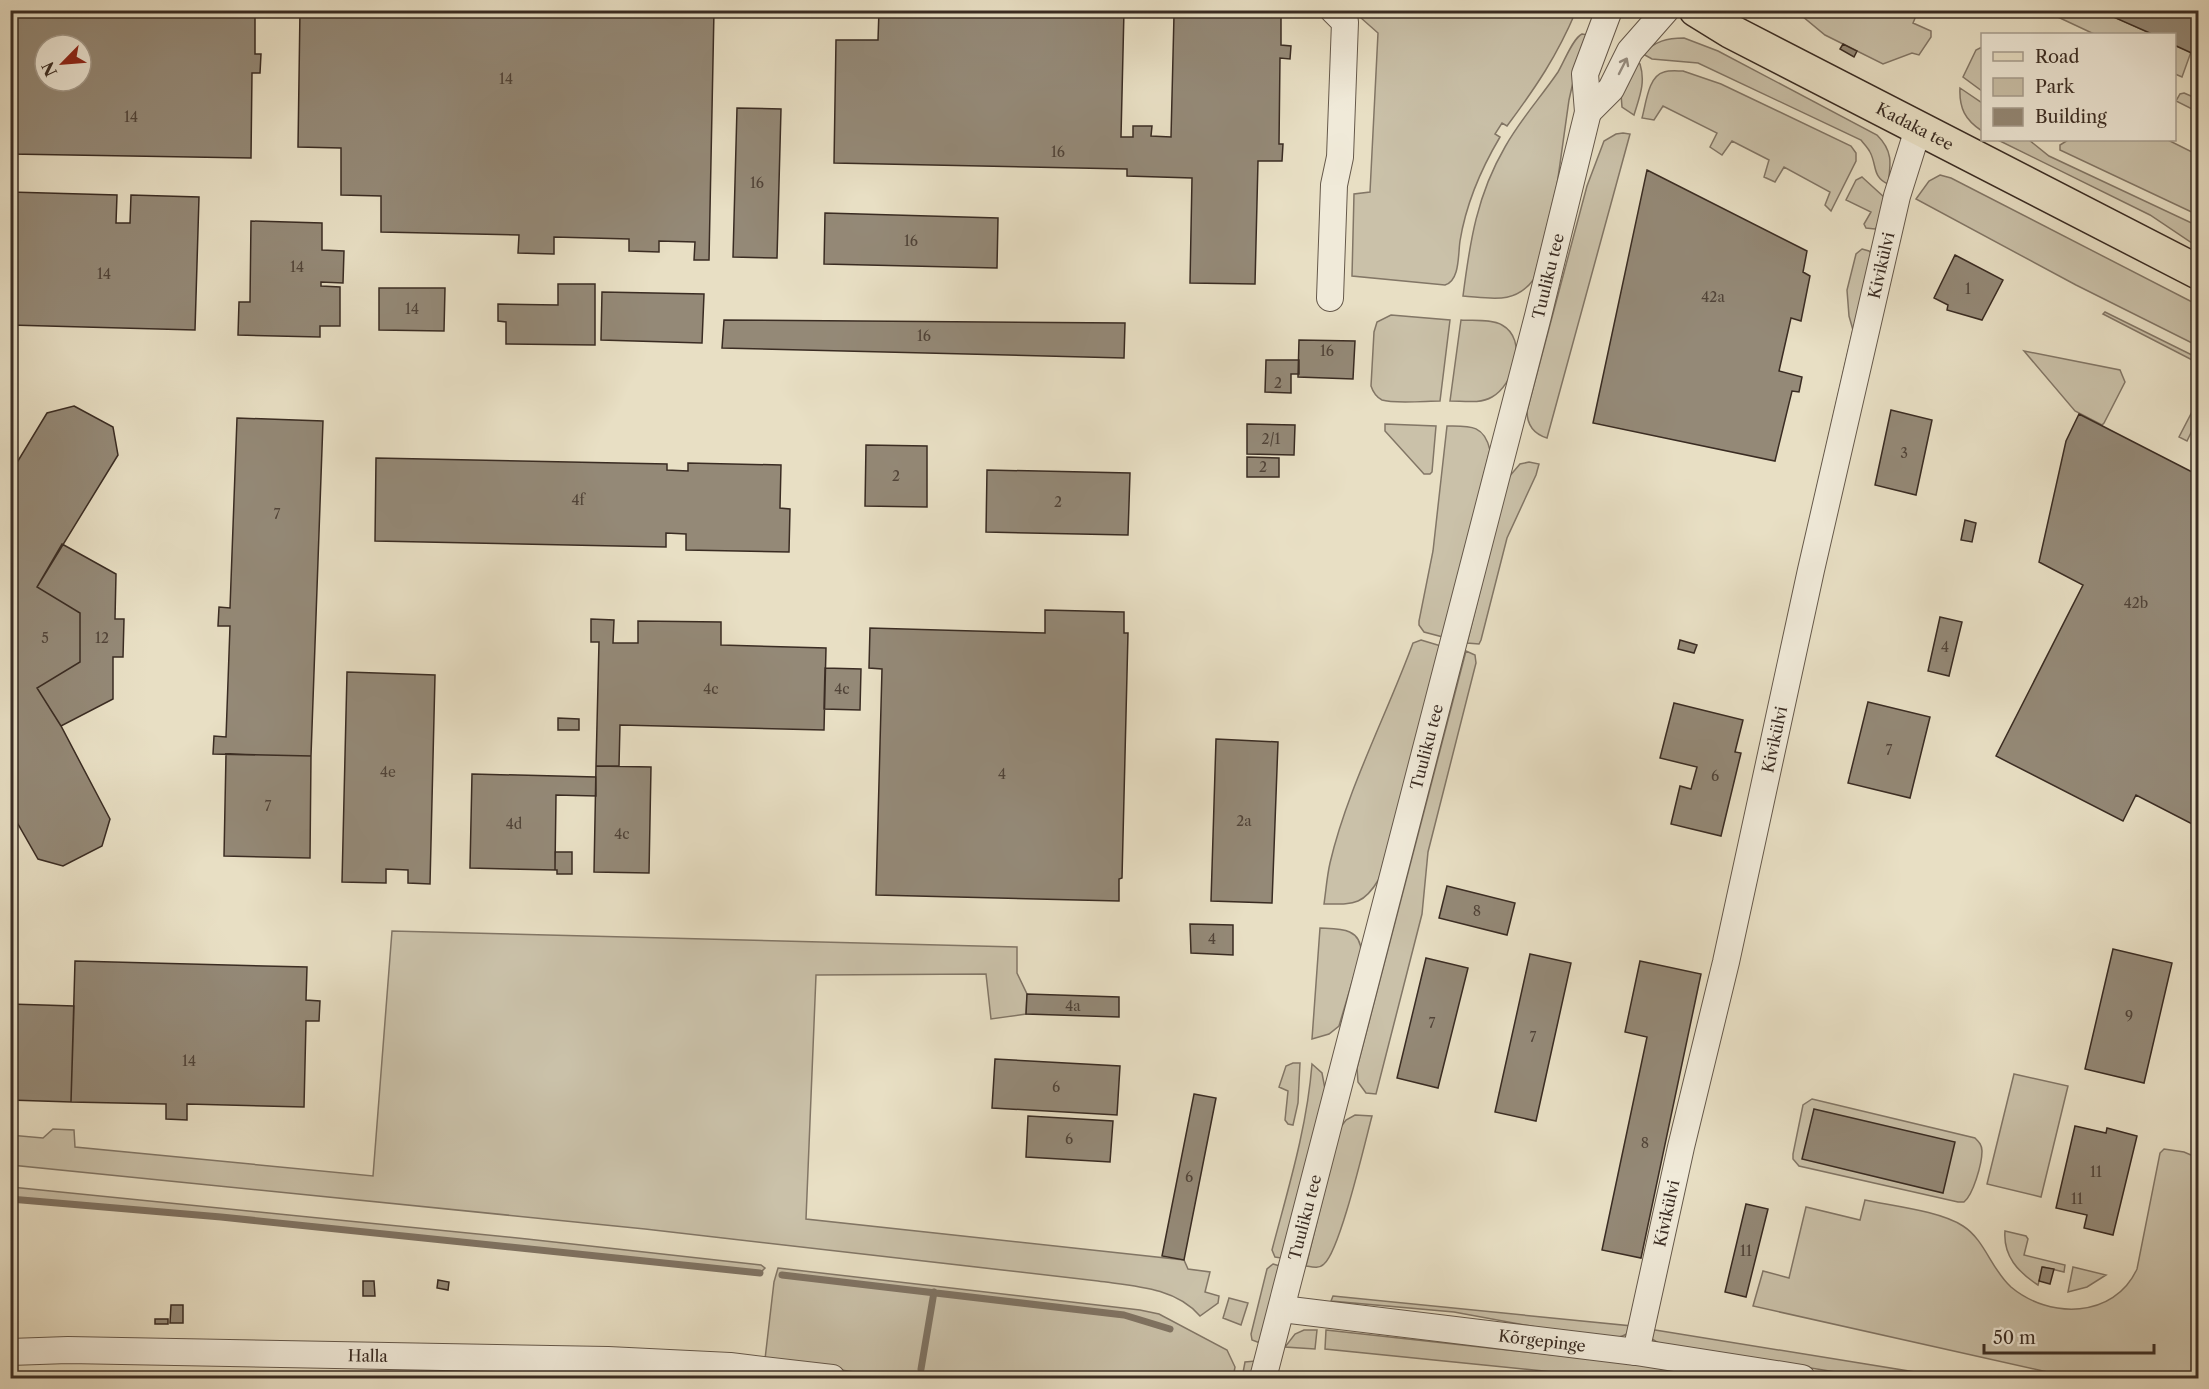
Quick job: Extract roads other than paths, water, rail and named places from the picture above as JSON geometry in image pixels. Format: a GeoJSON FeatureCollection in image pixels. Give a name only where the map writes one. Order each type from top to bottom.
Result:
{"type":"FeatureCollection","features":[{"type":"Feature","properties":{"kind":"main road","name":"Kadaka tee"},"geometry":{"type":"LineString","coordinates":[[1696,10],[1730,31],[1919,126],[2199,272]]}},
{"type":"Feature","properties":{"kind":"street"},"geometry":{"type":"LineString","coordinates":[[1330,297],[1334,185],[1340,157],[1345,22],[1333,10]]}},
{"type":"Feature","properties":{"kind":"street","name":"Tuuliku tee"},"geometry":{"type":"LineString","coordinates":[[1263,1378],[1538,316],[1588,112],[1585,74],[1610,10]]}},
{"type":"Feature","properties":{"kind":"street"},"geometry":{"type":"LineString","coordinates":[[1588,112],[1611,89],[1630,51],[1666,10]]}},
{"type":"Feature","properties":{"kind":"street","name":"Kivikülvi"},"geometry":{"type":"LineString","coordinates":[[1636,1352],[1681,1147],[1726,962],[1811,570],[1907,160],[1919,126]]}},
{"type":"Feature","properties":{"kind":"street","name":"Kõrgepinge"},"geometry":{"type":"LineString","coordinates":[[1282,1309],[1636,1352],[1802,1378]]}},
{"type":"Feature","properties":{"kind":"street","name":"Halla"},"geometry":{"type":"LineString","coordinates":[[10,1352],[79,1350],[596,1360],[832,1378]]}},
{"type":"Feature","properties":{"kind":"waterway"},"geometry":{"type":"LineString","coordinates":[[10,1199],[221,1217],[760,1273]]}},
{"type":"Feature","properties":{"kind":"waterway"},"geometry":{"type":"LineString","coordinates":[[782,1275],[1124,1315],[1170,1329]]}},
{"type":"Feature","properties":{"kind":"waterway"},"geometry":{"type":"LineString","coordinates":[[921,1369],[934,1292]]}}]}
